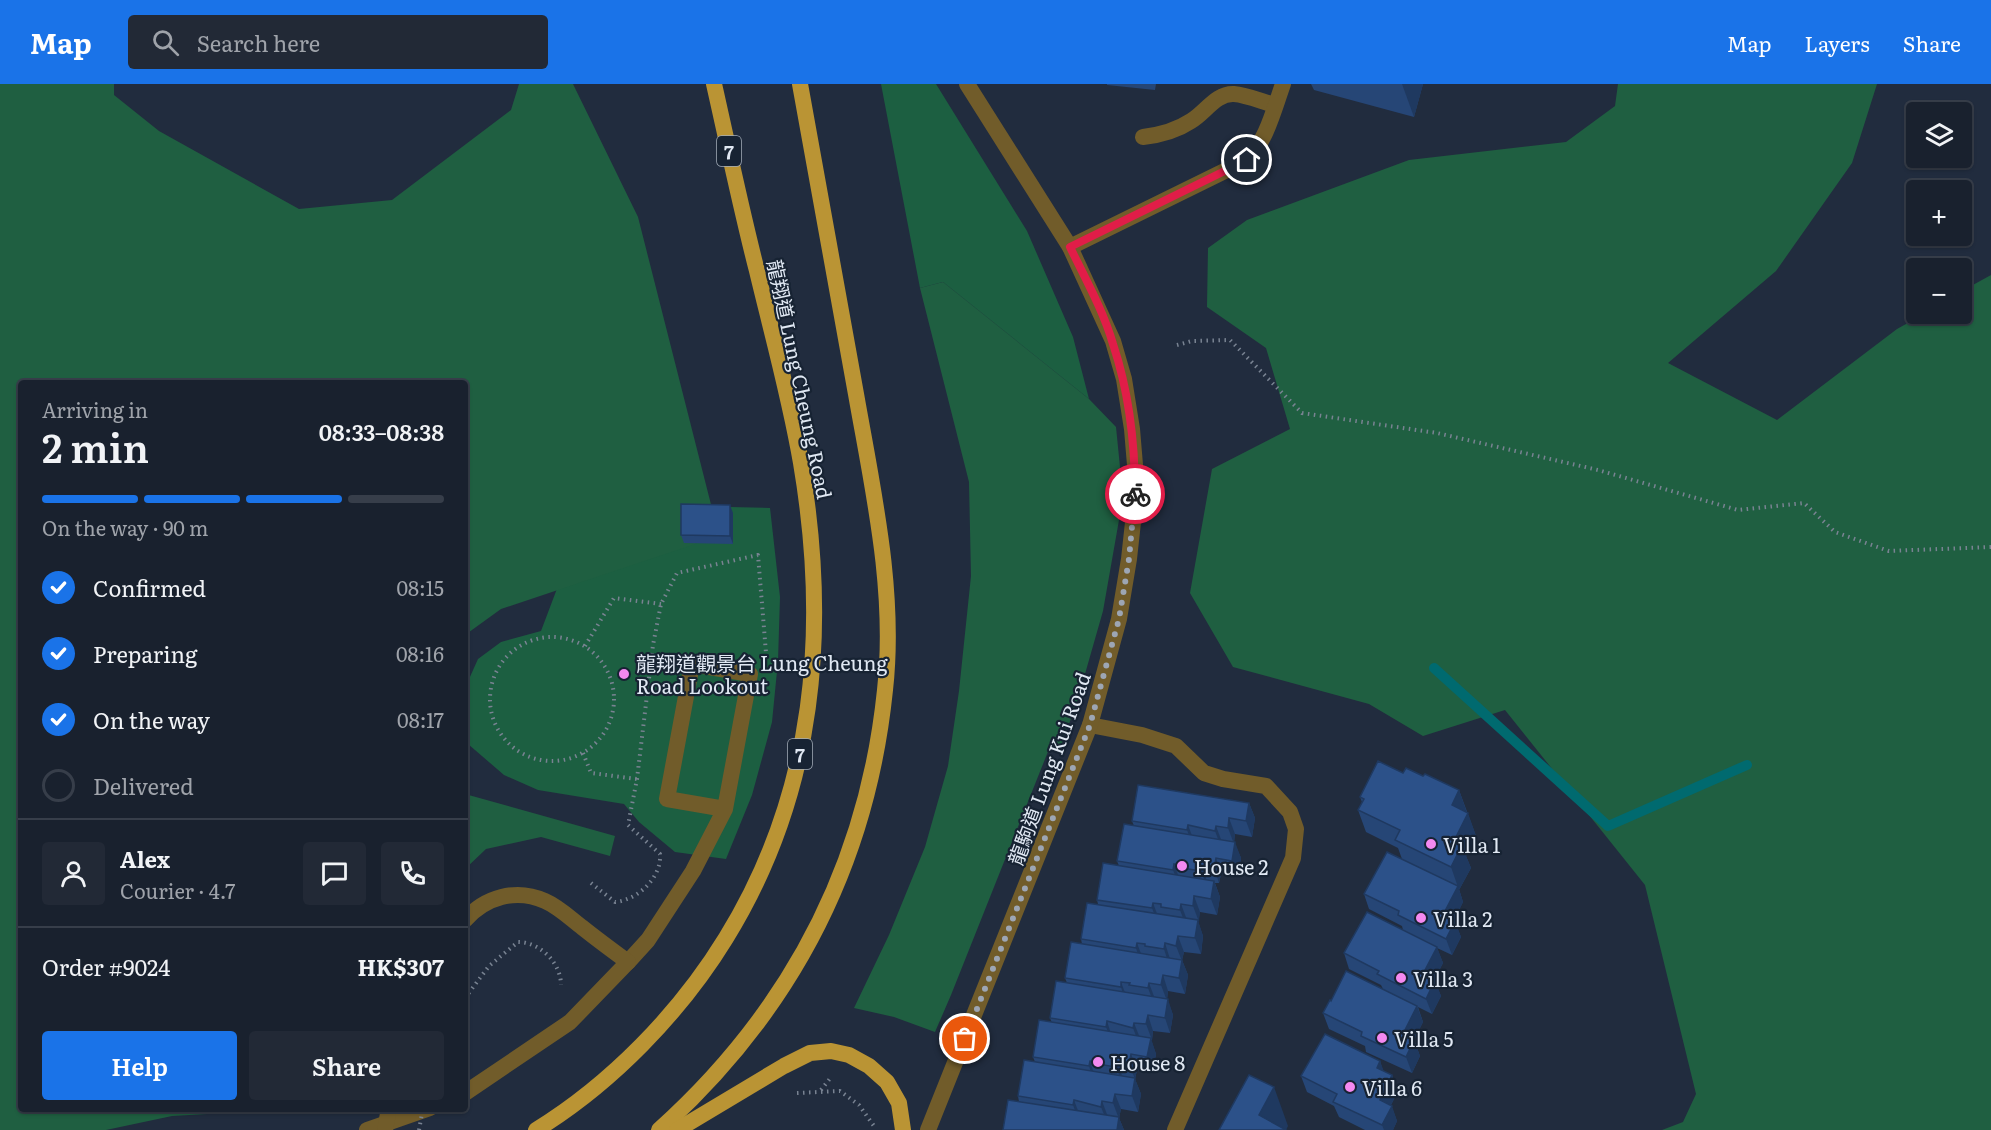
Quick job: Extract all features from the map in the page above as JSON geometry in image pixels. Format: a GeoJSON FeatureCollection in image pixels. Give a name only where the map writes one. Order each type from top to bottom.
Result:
{"type":"FeatureCollection","features":[{"type":"Feature","properties":{"kind":"highway","name":"龍翔道 Lung Cheung Road"},"geometry":{"type":"LineString","coordinates":[[536,1130],[554,1119],[620,1066],[670,1015],[709,965],[746,906],[773,844],[795,781],[807,723],[813,664],[814,606],[811,538],[801,462],[714,84]]}},
{"type":"Feature","properties":{"kind":"highway"},"geometry":{"type":"LineString","coordinates":[[659,1130],[690,1102],[725,1064],[760,1021],[804,953],[826,909],[861,818],[873,770],[885,689],[886,600],[876,503],[800,84]]}},
{"type":"Feature","properties":{"kind":"highway"},"geometry":{"type":"LineString","coordinates":[[677,1130],[784,1065],[810,1053],[831,1051],[849,1055],[869,1066],[887,1082],[899,1103],[903,1130]]}},
{"type":"Feature","properties":{"kind":"street","name":"龍駒道 Lung Kui Road"},"geometry":{"type":"LineString","coordinates":[[928,1130],[1090,725],[1119,619],[1135,504],[1132,429],[1124,379],[1113,341],[1070,247],[967,84]]}},
{"type":"Feature","properties":{"kind":"street"},"geometry":{"type":"LineString","coordinates":[[1070,247],[1247,160],[1257,149],[1283,84]]}},
{"type":"Feature","properties":{"kind":"street"},"geometry":{"type":"LineString","coordinates":[[1143,137],[1160,135],[1177,129],[1193,120],[1223,96],[1234,94],[1275,105]]}},
{"type":"Feature","properties":{"kind":"street"},"geometry":{"type":"LineString","coordinates":[[468,1091],[570,1022],[648,940],[693,871],[725,809],[750,674],[692,664],[667,799],[725,809]]}},
{"type":"Feature","properties":{"kind":"street"},"geometry":{"type":"LineString","coordinates":[[1090,725],[1142,735],[1176,746],[1204,773],[1223,780],[1266,786],[1290,812],[1296,829],[1293,858],[1175,1130]]}},
{"type":"Feature","properties":{"kind":"street"},"geometry":{"type":"LineString","coordinates":[[468,917],[474,910],[493,899],[515,894],[530,896],[560,909],[628,962]]}},
{"type":"Feature","properties":{"kind":"street"},"geometry":{"type":"LineString","coordinates":[[385,1130],[388,1112]]}},
{"type":"Feature","properties":{"kind":"street"},"geometry":{"type":"LineString","coordinates":[[368,1130],[419,1112]]}},
{"type":"Feature","properties":{"kind":"path"},"geometry":{"type":"LineString","coordinates":[[1178,345],[1192,341],[1230,340],[1302,413],[1437,433],[1598,470],[1738,510],[1804,503],[1835,532],[1889,551],[1991,548]]}},
{"type":"Feature","properties":{"kind":"path"},"geometry":{"type":"LineString","coordinates":[[750,674],[766,657],[758,555]]}},
{"type":"Feature","properties":{"kind":"path"},"geometry":{"type":"LineString","coordinates":[[585,646],[614,598],[661,604]]}},
{"type":"Feature","properties":{"kind":"path"},"geometry":{"type":"LineString","coordinates":[[550,636],[569,638],[585,646],[600,658],[609,673],[614,691],[613,709],[608,727],[597,742],[583,753],[565,760],[547,761],[528,757],[512,747],[500,733],[492,716],[490,698],[493,679],[502,662],[515,649],[531,640],[550,636]]}},
{"type":"Feature","properties":{"kind":"path"},"geometry":{"type":"LineString","coordinates":[[583,753],[591,773],[637,779]]}},
{"type":"Feature","properties":{"kind":"path"},"geometry":{"type":"LineString","coordinates":[[591,882],[615,902],[622,901]]}},
{"type":"Feature","properties":{"kind":"path"},"geometry":{"type":"LineString","coordinates":[[468,994],[489,966],[518,942],[537,946],[550,958],[560,973],[561,985]]}},
{"type":"Feature","properties":{"kind":"path"},"geometry":{"type":"LineString","coordinates":[[797,1093],[840,1090],[859,1105],[873,1123],[874,1130]]}},
{"type":"Feature","properties":{"kind":"path"},"geometry":{"type":"LineString","coordinates":[[419,1130],[422,1112]]}},
{"type":"Feature","properties":{"kind":"green space"},"geometry":{"type":"Polygon","coordinates":[[[0,84],[114,84],[114,95],[159,131],[299,209],[392,200],[511,110],[519,84],[573,84],[638,217],[719,536],[501,609],[468,633],[468,380],[18,380],[18,1112],[242,1112],[172,1116],[106,1130],[0,1130],[0,84]]]}},
{"type":"Feature","properties":{"kind":"green space"},"geometry":{"type":"Polygon","coordinates":[[[881,84],[936,84],[1027,231],[1073,337],[1089,399],[943,282],[920,288],[881,84]]]}},
{"type":"Feature","properties":{"kind":"green space"},"geometry":{"type":"Polygon","coordinates":[[[1618,84],[1877,84],[1852,163],[1776,271],[1668,363],[1777,420],[1906,324],[1972,324],[1972,285],[1991,275],[1991,1130],[1662,1130],[1683,1122],[1696,1094],[1645,885],[1505,710],[1423,736],[1369,704],[1233,667],[1190,593],[1212,469],[1290,429],[1266,348],[1207,307],[1208,248],[1247,220],[1409,160],[1566,142],[1615,106],[1618,84]]]}},
{"type":"Feature","properties":{"kind":"green space"},"geometry":{"type":"Polygon","coordinates":[[[943,282],[1089,399],[1116,427],[1120,467],[1119,520],[1103,611],[1077,702],[1061,746],[1051,744],[935,1032],[894,1017],[854,1008],[889,935],[925,847],[948,766],[959,691],[971,576],[969,482],[920,288],[943,282]]]}},
{"type":"Feature","properties":{"kind":"green space","name":"龍翔道觀景台 Lung Cheung Road Lookout"},"geometry":{"type":"Polygon","coordinates":[[[589,504],[770,508],[780,597],[778,661],[772,722],[752,795],[726,859],[675,852],[639,822],[624,804],[538,790],[504,775],[468,744],[468,681],[478,659],[501,642],[541,631],[589,504]]]}},
{"type":"Feature","properties":{"kind":"green space"},"geometry":{"type":"Polygon","coordinates":[[[468,795],[615,836],[610,856],[541,837],[486,849],[468,866],[468,795]]]}},
{"type":"Feature","properties":{"kind":"building"},"geometry":{"type":"Polygon","coordinates":[[[681,504],[730,505],[730,536],[681,535],[681,504]]]}},
{"type":"Feature","properties":{"kind":"building","name":"Villa 1"},"geometry":{"type":"Polygon","coordinates":[[[1378,761],[1403,773],[1406,768],[1423,776],[1425,774],[1459,790],[1452,805],[1468,813],[1454,841],[1462,845],[1451,867],[1395,840],[1400,830],[1358,810],[1364,799],[1360,797],[1378,761]]]}},
{"type":"Feature","properties":{"kind":"building"},"geometry":{"type":"Polygon","coordinates":[[[1138,785],[1249,803],[1246,821],[1229,818],[1228,828],[1216,826],[1215,831],[1188,825],[1187,830],[1132,821],[1138,785]]]}},
{"type":"Feature","properties":{"kind":"building"},"geometry":{"type":"Polygon","coordinates":[[[1124,824],[1235,842],[1232,861],[1216,858],[1214,868],[1202,866],[1201,871],[1182,868],[1174,864],[1173,870],[1117,861],[1124,824]]]}},
{"type":"Feature","properties":{"kind":"building","name":"Villa 2"},"geometry":{"type":"Polygon","coordinates":[[[1387,852],[1458,886],[1443,915],[1455,921],[1446,939],[1398,915],[1399,911],[1364,894],[1387,852]]]}},
{"type":"Feature","properties":{"kind":"building"},"geometry":{"type":"Polygon","coordinates":[[[1103,863],[1214,881],[1211,899],[1194,896],[1193,906],[1181,904],[1180,910],[1161,907],[1161,904],[1153,903],[1152,908],[1097,900],[1103,863]]]}},
{"type":"Feature","properties":{"kind":"building"},"geometry":{"type":"Polygon","coordinates":[[[1087,903],[1198,920],[1195,938],[1178,936],[1176,946],[1165,943],[1164,949],[1137,943],[1136,948],[1081,939],[1087,903]]]}},
{"type":"Feature","properties":{"kind":"building","name":"Villa 3"},"geometry":{"type":"Polygon","coordinates":[[[1367,912],[1437,947],[1423,974],[1435,980],[1426,999],[1377,974],[1379,971],[1344,953],[1367,912]]]}},
{"type":"Feature","properties":{"kind":"building"},"geometry":{"type":"Polygon","coordinates":[[[1071,942],[1182,960],[1179,978],[1163,975],[1161,985],[1149,983],[1148,988],[1129,985],[1130,983],[1121,982],[1121,987],[1065,978],[1071,942]]]}},
{"type":"Feature","properties":{"kind":"building","name":"Villa 5"},"geometry":{"type":"Polygon","coordinates":[[[1346,971],[1417,1006],[1403,1034],[1414,1040],[1406,1057],[1361,1036],[1362,1032],[1323,1013],[1346,971]]]}},
{"type":"Feature","properties":{"kind":"building"},"geometry":{"type":"Polygon","coordinates":[[[1056,981],[1168,999],[1165,1018],[1148,1015],[1146,1024],[1134,1023],[1133,1028],[1107,1021],[1106,1027],[1050,1018],[1056,981]]]}},
{"type":"Feature","properties":{"kind":"building"},"geometry":{"type":"Polygon","coordinates":[[[1039,1020],[1151,1038],[1147,1057],[1131,1054],[1129,1064],[1117,1062],[1116,1067],[1090,1061],[1089,1066],[1033,1057],[1039,1020]]]}},
{"type":"Feature","properties":{"kind":"building","name":"Villa 6"},"geometry":{"type":"Polygon","coordinates":[[[1325,1034],[1380,1061],[1377,1068],[1392,1075],[1380,1100],[1392,1106],[1382,1125],[1333,1102],[1337,1094],[1301,1076],[1325,1034]]]}},
{"type":"Feature","properties":{"kind":"building"},"geometry":{"type":"Polygon","coordinates":[[[1024,1060],[1135,1078],[1132,1096],[1115,1094],[1113,1103],[1102,1101],[1101,1107],[1074,1100],[1073,1105],[1018,1096],[1024,1060]]]}},
{"type":"Feature","properties":{"kind":"building"},"geometry":{"type":"Polygon","coordinates":[[[1249,1075],[1274,1087],[1259,1115],[1286,1130],[1219,1130],[1249,1075]]]}},
{"type":"Feature","properties":{"kind":"building"},"geometry":{"type":"Polygon","coordinates":[[[1008,1100],[1119,1117],[1117,1130],[1003,1130],[1008,1100]]]}},
{"type":"Feature","properties":{"kind":"waterway"},"geometry":{"type":"LineString","coordinates":[[1434,668],[1608,826],[1747,765]]}},
{"type":"Feature","properties":{"kind":"way so far"},"geometry":{"type":"LineString","coordinates":[[965,1039],[1090,725],[1119,619],[1129,559],[1135,494]]}},
{"type":"Feature","properties":{"kind":"place","name":"龍翔道觀景台 Lung Cheung Road Lookout"},"geometry":{"type":"Point","coordinates":[624,674]}},
{"type":"Feature","properties":{"kind":"place","name":"Villa 1"},"geometry":{"type":"Point","coordinates":[1431,844]}},
{"type":"Feature","properties":{"kind":"place","name":"House 2"},"geometry":{"type":"Point","coordinates":[1182,866]}},
{"type":"Feature","properties":{"kind":"place","name":"Villa 2"},"geometry":{"type":"Point","coordinates":[1421,918]}},
{"type":"Feature","properties":{"kind":"place","name":"Villa 3"},"geometry":{"type":"Point","coordinates":[1401,978]}},
{"type":"Feature","properties":{"kind":"place","name":"Villa 5"},"geometry":{"type":"Point","coordinates":[1382,1038]}},
{"type":"Feature","properties":{"kind":"place","name":"House 8"},"geometry":{"type":"Point","coordinates":[1098,1062]}},
{"type":"Feature","properties":{"kind":"place","name":"Villa 6"},"geometry":{"type":"Point","coordinates":[1350,1087]}},
{"type":"Feature","properties":{"kind":"route"},"geometry":{"type":"LineString","coordinates":[[1135,494],[1132,429],[1124,379],[1113,341],[1070,247],[1247,160]]}}]}
